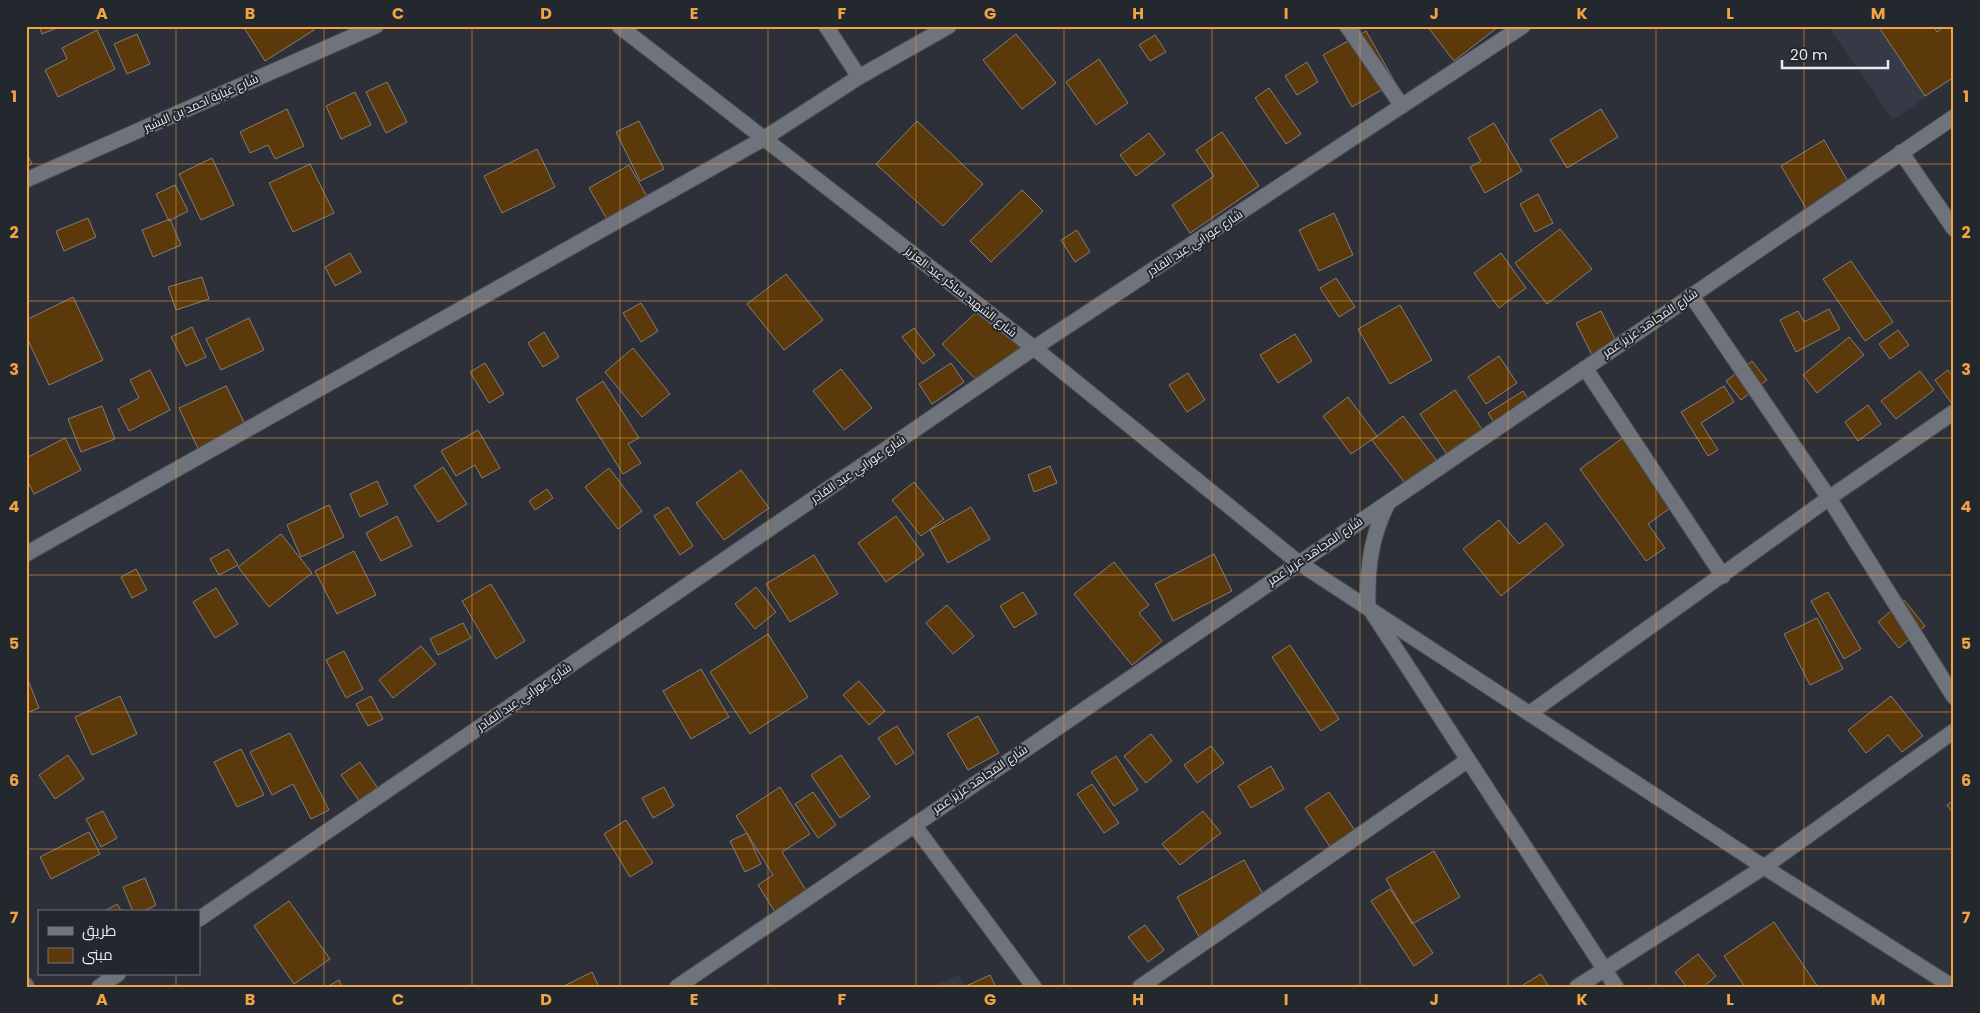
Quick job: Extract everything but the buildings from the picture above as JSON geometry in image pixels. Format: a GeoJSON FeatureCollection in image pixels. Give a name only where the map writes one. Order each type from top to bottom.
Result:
{"type":"FeatureCollection","features":[{"type":"Feature","properties":{"kind":"street","name":"شارع غيابة احمد بن البشير"},"geometry":{"type":"LineString","coordinates":[[26,180],[376,26]]}},
{"type":"Feature","properties":{"kind":"street","name":"شارع الشهيد ساكر عبد العزيز"},"geometry":{"type":"LineString","coordinates":[[619,26],[1034,348],[1299,562],[1764,866],[1953,987]]}},
{"type":"Feature","properties":{"kind":"street"},"geometry":{"type":"LineString","coordinates":[[826,26],[859,77]]}},
{"type":"Feature","properties":{"kind":"street"},"geometry":{"type":"LineString","coordinates":[[26,554],[763,139],[859,77],[949,26]]}},
{"type":"Feature","properties":{"kind":"street"},"geometry":{"type":"LineString","coordinates":[[1348,26],[1402,106]]}},
{"type":"Feature","properties":{"kind":"street","name":"شارع عورابي عبد القادر"},"geometry":{"type":"LineString","coordinates":[[200,918],[1034,348],[1523,26]]}},
{"type":"Feature","properties":{"kind":"street","name":"شارع المجاهد عزيز عمر"},"geometry":{"type":"LineString","coordinates":[[677,987],[1954,117]]}},
{"type":"Feature","properties":{"kind":"street"},"geometry":{"type":"LineString","coordinates":[[1902,152],[1954,230]]}},
{"type":"Feature","properties":{"kind":"street"},"geometry":{"type":"LineString","coordinates":[[1691,295],[1829,498],[1954,697]]}},
{"type":"Feature","properties":{"kind":"street"},"geometry":{"type":"LineString","coordinates":[[1585,368],[1723,576]]}},
{"type":"Feature","properties":{"kind":"street"},"geometry":{"type":"LineString","coordinates":[[1530,713],[1829,498],[1953,416]]}},
{"type":"Feature","properties":{"kind":"street"},"geometry":{"type":"LineString","coordinates":[[1388,502],[1376,526],[1370,551],[1368,606],[1616,987]]}},
{"type":"Feature","properties":{"kind":"street"},"geometry":{"type":"LineString","coordinates":[[1577,987],[1764,866],[1954,732]]}},
{"type":"Feature","properties":{"kind":"street"},"geometry":{"type":"LineString","coordinates":[[1140,987],[1468,760]]}},
{"type":"Feature","properties":{"kind":"street"},"geometry":{"type":"LineString","coordinates":[[914,825],[1034,987]]}},
{"type":"Feature","properties":{"kind":"street"},"geometry":{"type":"LineString","coordinates":[[99,987],[115,976]]}},
{"type":"Feature","properties":{"kind":"shaded area"},"geometry":{"type":"Polygon","coordinates":[[[1828,26],[1954,26],[1954,78],[1893,120],[1828,26]]]}},
{"type":"Feature","properties":{"kind":"shaded area"},"geometry":{"type":"Polygon","coordinates":[[[959,975],[965,987],[931,987],[959,975]]]}}]}
